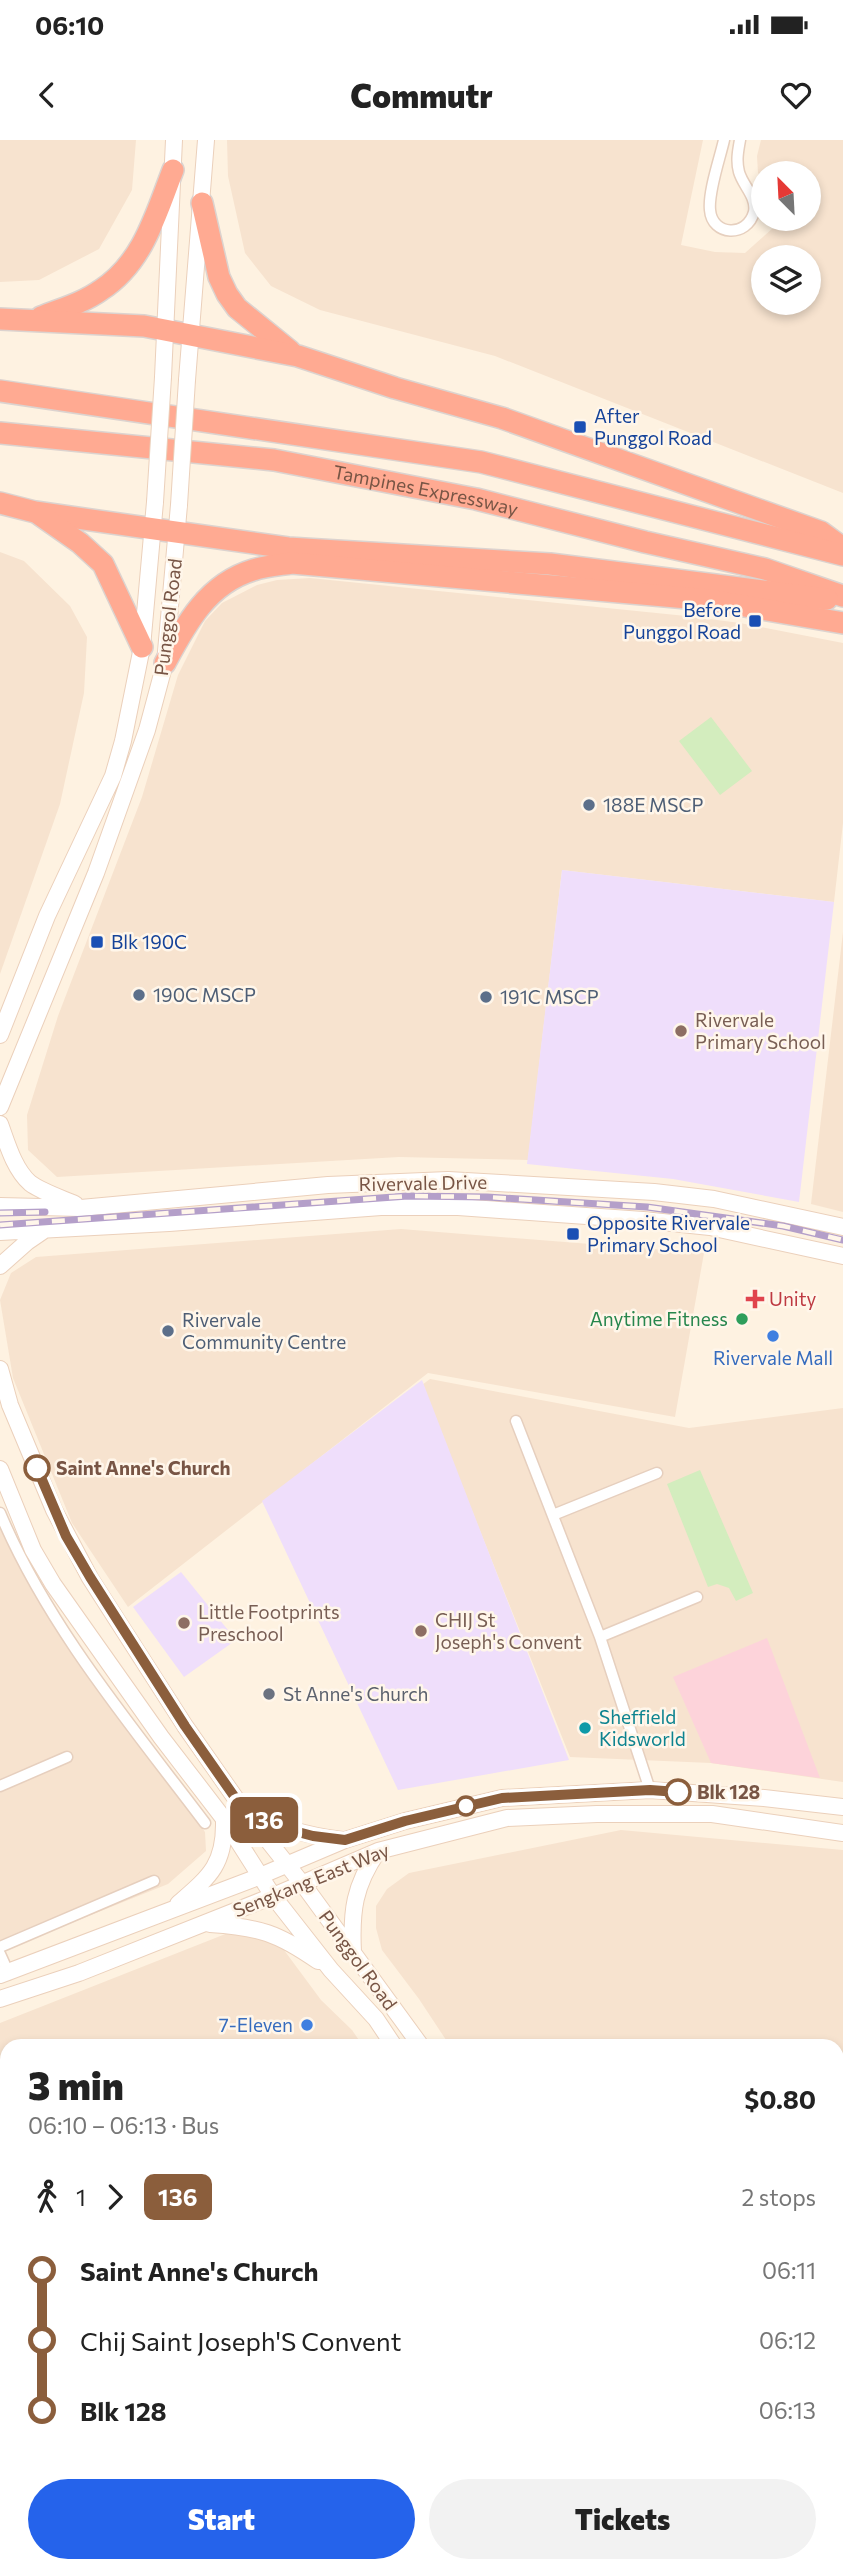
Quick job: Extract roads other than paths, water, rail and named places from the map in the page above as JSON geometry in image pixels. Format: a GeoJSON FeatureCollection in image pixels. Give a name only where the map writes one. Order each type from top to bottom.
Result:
{"type":"FeatureCollection","features":[{"type":"Feature","properties":{"kind":"highway"},"geometry":{"type":"LineString","coordinates":[[32,320],[86,299],[112,282],[128,267],[142,248],[173,170]]}},
{"type":"Feature","properties":{"kind":"highway"},"geometry":{"type":"LineString","coordinates":[[202,203],[219,277],[227,294],[248,317],[298,356]]}},
{"type":"Feature","properties":{"kind":"highway"},"geometry":{"type":"LineString","coordinates":[[0,319],[144,327],[298,356],[395,388],[502,418],[821,532],[843,548]]}},
{"type":"Feature","properties":{"kind":"highway","name":"Tampines Expressway"},"geometry":{"type":"LineString","coordinates":[[0,391],[481,462],[843,555]]}},
{"type":"Feature","properties":{"kind":"highway","name":"Tampines Expressway"},"geometry":{"type":"LineString","coordinates":[[0,433],[274,460],[449,494],[765,569],[843,598]]}},
{"type":"Feature","properties":{"kind":"highway"},"geometry":{"type":"LineString","coordinates":[[0,503],[35,512],[288,548],[550,564],[843,598]]}},
{"type":"Feature","properties":{"kind":"highway"},"geometry":{"type":"LineString","coordinates":[[35,512],[80,542],[103,564],[142,647]]}},
{"type":"Feature","properties":{"kind":"highway"},"geometry":{"type":"LineString","coordinates":[[354,568],[395,555]]}},
{"type":"Feature","properties":{"kind":"highway"},"geometry":{"type":"LineString","coordinates":[[443,556],[524,584]]}},
{"type":"Feature","properties":{"kind":"highway"},"geometry":{"type":"LineString","coordinates":[[165,663],[186,624],[207,597],[229,580],[254,569],[292,563],[710,600],[843,623]]}},
{"type":"Feature","properties":{"kind":"main road","name":"Punggol Road"},"geometry":{"type":"LineString","coordinates":[[0,1035],[47,916],[113,776],[124,740],[142,647],[153,528],[174,140]]}},
{"type":"Feature","properties":{"kind":"main road","name":"Punggol Road"},"geometry":{"type":"LineString","coordinates":[[0,1107],[96,873],[147,730],[165,663],[206,140]]}},
{"type":"Feature","properties":{"kind":"main road"},"geometry":{"type":"LineString","coordinates":[[0,1124],[13,1157],[31,1183],[81,1208]]}},
{"type":"Feature","properties":{"kind":"main road","name":"Rivervale Drive"},"geometry":{"type":"LineString","coordinates":[[0,1206],[81,1208],[328,1185],[448,1180],[654,1192],[714,1199],[843,1227]]}},
{"type":"Feature","properties":{"kind":"main road","name":"Rivervale Drive"},"geometry":{"type":"LineString","coordinates":[[0,1232],[381,1207],[458,1207],[710,1227],[843,1256]]}},
{"type":"Feature","properties":{"kind":"main road"},"geometry":{"type":"LineString","coordinates":[[0,1266],[48,1228]]}},
{"type":"Feature","properties":{"kind":"main road","name":"Punggol Road"},"geometry":{"type":"LineString","coordinates":[[0,1369],[10,1405],[66,1536],[142,1659],[243,1809],[416,2039]]}},
{"type":"Feature","properties":{"kind":"main road","name":"Punggol Road"},"geometry":{"type":"LineString","coordinates":[[0,1469],[26,1553],[53,1584],[223,1819],[273,1896],[331,1970],[376,2019],[389,2039]]}},
{"type":"Feature","properties":{"kind":"main road","name":"Sengkang East Way"},"geometry":{"type":"LineString","coordinates":[[4,1974],[261,1876],[345,1840],[405,1821],[502,1798],[650,1790],[843,1807]]}},
{"type":"Feature","properties":{"kind":"main road"},"geometry":{"type":"LineString","coordinates":[[243,1809],[279,1827],[313,1836],[345,1840]]}},
{"type":"Feature","properties":{"kind":"main road","name":"Sengkang East Way"},"geometry":{"type":"LineString","coordinates":[[0,1999],[79,1973],[378,1851],[507,1818],[597,1814],[712,1814],[843,1833]]}},
{"type":"Feature","properties":{"kind":"main road"},"geometry":{"type":"LineString","coordinates":[[171,1910],[206,1879],[219,1861],[224,1842],[223,1819]]}},
{"type":"Feature","properties":{"kind":"main road"},"geometry":{"type":"LineString","coordinates":[[353,1952],[351,1915],[356,1894],[363,1872],[378,1851]]}},
{"type":"Feature","properties":{"kind":"main road"},"geometry":{"type":"LineString","coordinates":[[204,1923],[246,1927],[272,1933],[293,1943],[331,1970]]}},
{"type":"Feature","properties":{"kind":"street"},"geometry":{"type":"LineString","coordinates":[[724,140],[709,211],[715,224],[727,231],[744,227],[754,208],[751,194],[738,172],[740,140]]}},
{"type":"Feature","properties":{"kind":"street"},"geometry":{"type":"LineString","coordinates":[[516,1421],[600,1637],[650,1790]]}},
{"type":"Feature","properties":{"kind":"street"},"geometry":{"type":"LineString","coordinates":[[553,1515],[657,1473]]}},
{"type":"Feature","properties":{"kind":"street"},"geometry":{"type":"LineString","coordinates":[[0,1513],[106,1691],[205,1823]]}},
{"type":"Feature","properties":{"kind":"street"},"geometry":{"type":"LineString","coordinates":[[600,1637],[697,1597]]}},
{"type":"Feature","properties":{"kind":"street"},"geometry":{"type":"LineString","coordinates":[[106,1691],[121,1680]]}},
{"type":"Feature","properties":{"kind":"street"},"geometry":{"type":"LineString","coordinates":[[0,1786],[67,1757]]}},
{"type":"Feature","properties":{"kind":"street"},"geometry":{"type":"LineString","coordinates":[[179,1788],[193,1779]]}},
{"type":"Feature","properties":{"kind":"street"},"geometry":{"type":"LineString","coordinates":[[0,1947],[154,1881]]}},
{"type":"Feature","properties":{"kind":"street"},"geometry":{"type":"LineString","coordinates":[[0,1954],[4,1974]]}},
{"type":"Feature","properties":{"kind":"railway"},"geometry":{"type":"LineString","coordinates":[[0,1225],[408,1196],[487,1197],[647,1207],[783,1226],[843,1240]]}},
{"type":"Feature","properties":{"kind":"railway"},"geometry":{"type":"LineString","coordinates":[[0,1213],[45,1212]]}},
{"type":"Feature","properties":{"kind":"place","name":"After Punggol Road"},"geometry":{"type":"Point","coordinates":[580,427]}},
{"type":"Feature","properties":{"kind":"place","name":"Before Punggol Road"},"geometry":{"type":"Point","coordinates":[755,621]}},
{"type":"Feature","properties":{"kind":"place","name":"188E MSCP"},"geometry":{"type":"Point","coordinates":[589,805]}},
{"type":"Feature","properties":{"kind":"place","name":"Blk 190C"},"geometry":{"type":"Point","coordinates":[97,942]}},
{"type":"Feature","properties":{"kind":"place","name":"190C MSCP"},"geometry":{"type":"Point","coordinates":[139,995]}},
{"type":"Feature","properties":{"kind":"place","name":"191C MSCP"},"geometry":{"type":"Point","coordinates":[486,997]}},
{"type":"Feature","properties":{"kind":"place","name":"Rivervale Primary School"},"geometry":{"type":"Point","coordinates":[681,1031]}},
{"type":"Feature","properties":{"kind":"place","name":"Opposite Rivervale Primary School"},"geometry":{"type":"Point","coordinates":[573,1234]}},
{"type":"Feature","properties":{"kind":"place","name":"Unity"},"geometry":{"type":"Point","coordinates":[755,1299]}},
{"type":"Feature","properties":{"kind":"place","name":"Anytime Fitness"},"geometry":{"type":"Point","coordinates":[742,1319]}},
{"type":"Feature","properties":{"kind":"place","name":"Rivervale Community Centre"},"geometry":{"type":"Point","coordinates":[168,1331]}},
{"type":"Feature","properties":{"kind":"place","name":"Rivervale Mall"},"geometry":{"type":"Point","coordinates":[773,1336]}},
{"type":"Feature","properties":{"kind":"place","name":"Saint Anne's Church"},"geometry":{"type":"Point","coordinates":[37,1468]}},
{"type":"Feature","properties":{"kind":"place","name":"Little Footprints Preschool"},"geometry":{"type":"Point","coordinates":[184,1623]}},
{"type":"Feature","properties":{"kind":"place","name":"CHIJ St Joseph's Convent"},"geometry":{"type":"Point","coordinates":[421,1631]}},
{"type":"Feature","properties":{"kind":"place","name":"St Anne's Church"},"geometry":{"type":"Point","coordinates":[269,1694]}},
{"type":"Feature","properties":{"kind":"place","name":"Sheffield Kidsworld"},"geometry":{"type":"Point","coordinates":[585,1728]}},
{"type":"Feature","properties":{"kind":"place","name":"Blk 128"},"geometry":{"type":"Point","coordinates":[678,1792]}},
{"type":"Feature","properties":{"kind":"place","name":"7-Eleven"},"geometry":{"type":"Point","coordinates":[307,2025]}}]}
